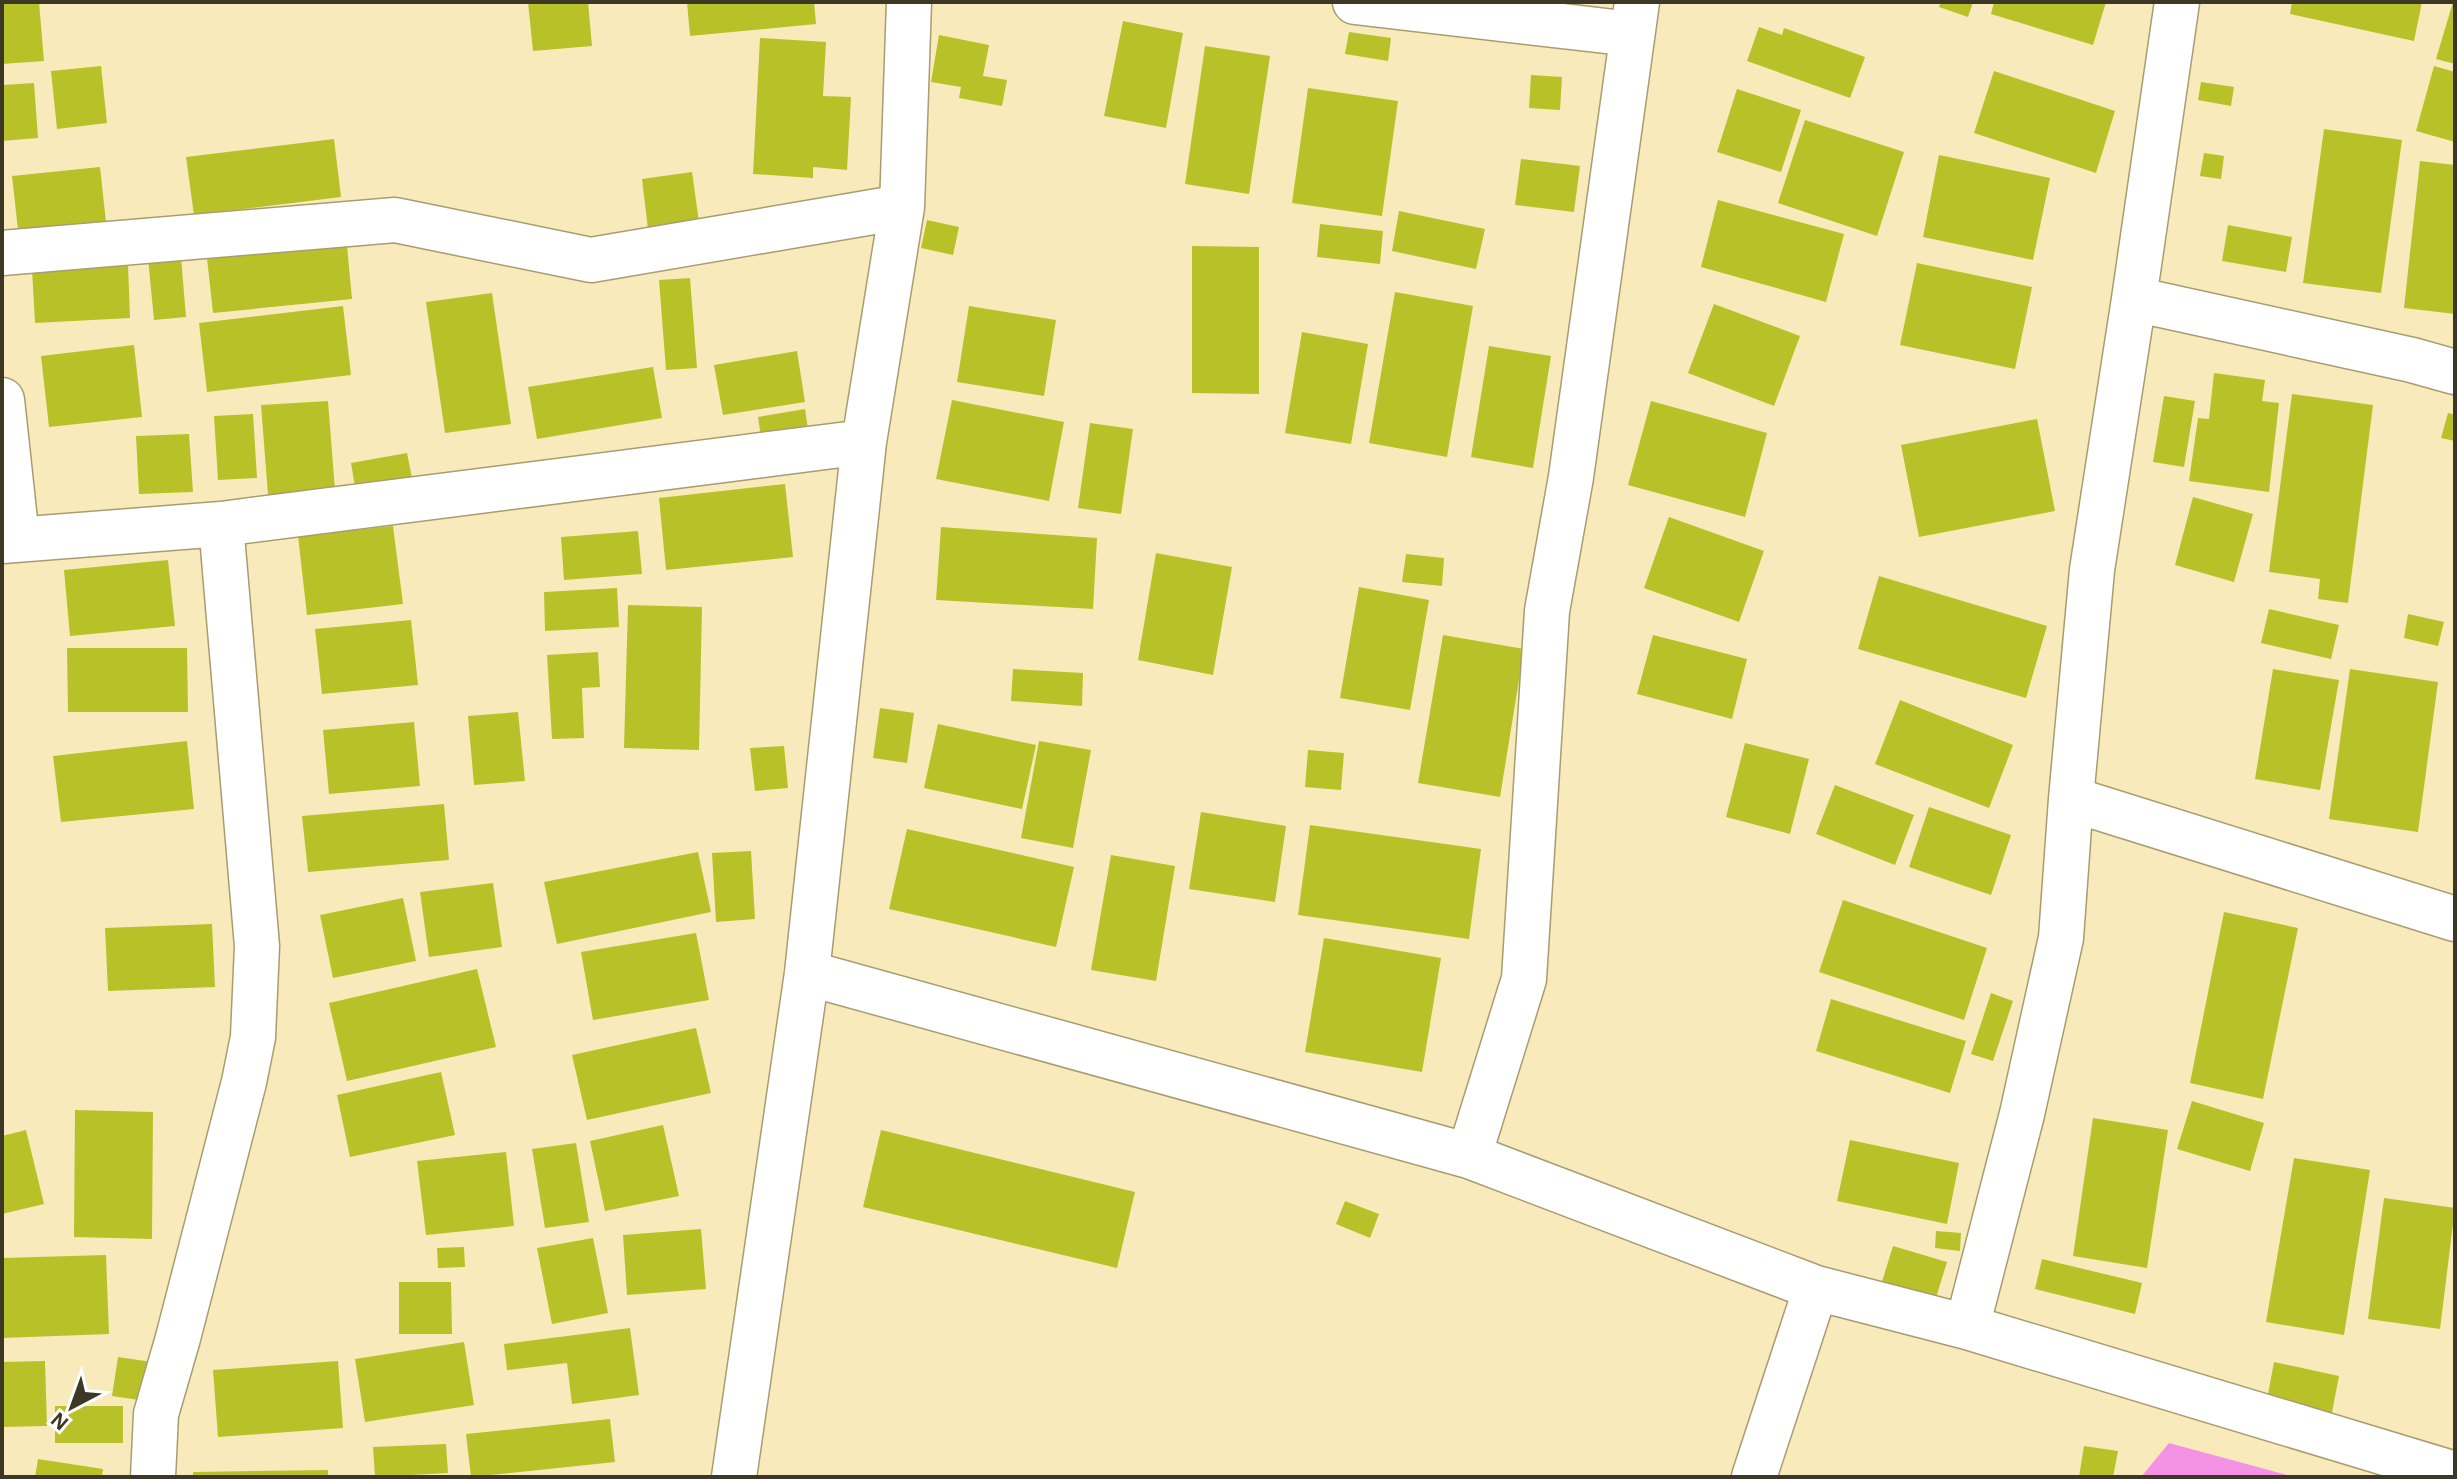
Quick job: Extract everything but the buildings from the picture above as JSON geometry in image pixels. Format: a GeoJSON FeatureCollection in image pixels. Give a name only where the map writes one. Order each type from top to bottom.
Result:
{"type":"FeatureCollection","features":[{"type":"Feature","properties":{"kind":"street"},"geometry":{"type":"LineString","coordinates":[[734,1477],[807,973],[864,442],[902,207],[909,2]]}},
{"type":"Feature","properties":{"kind":"street"},"geometry":{"type":"LineString","coordinates":[[1355,2],[1634,18],[1571,477],[1547,611],[1524,979],[1469,1156]]}},
{"type":"Feature","properties":{"kind":"street"},"geometry":{"type":"LineString","coordinates":[[1967,1327],[2022,1114],[2061,938],[2092,570],[2177,2]]}},
{"type":"Feature","properties":{"kind":"street"},"geometry":{"type":"LineString","coordinates":[[2,253],[395,220],[591,260],[902,207]]}},
{"type":"Feature","properties":{"kind":"street"},"geometry":{"type":"LineString","coordinates":[[2134,299],[2455,372]]}},
{"type":"Feature","properties":{"kind":"street"},"geometry":{"type":"LineString","coordinates":[[2,400],[9,540],[221,524],[864,442]]}},
{"type":"Feature","properties":{"kind":"street"},"geometry":{"type":"LineString","coordinates":[[153,1477],[156,1414],[244,1082],[253,1037],[257,946],[221,524]]}},
{"type":"Feature","properties":{"kind":"street"},"geometry":{"type":"LineString","coordinates":[[2071,799],[2455,919]]}},
{"type":"Feature","properties":{"kind":"street"},"geometry":{"type":"LineString","coordinates":[[807,973],[1469,1156],[1816,1288],[1967,1327],[2455,1474]]}},
{"type":"Feature","properties":{"kind":"street"},"geometry":{"type":"LineString","coordinates":[[1754,1477],[1816,1288]]}},
{"type":"Feature","properties":{"kind":"shaded area"},"geometry":{"type":"Polygon","coordinates":[[[2169,1443],[2294,1477],[2141,1477],[2169,1443]]]}}]}
